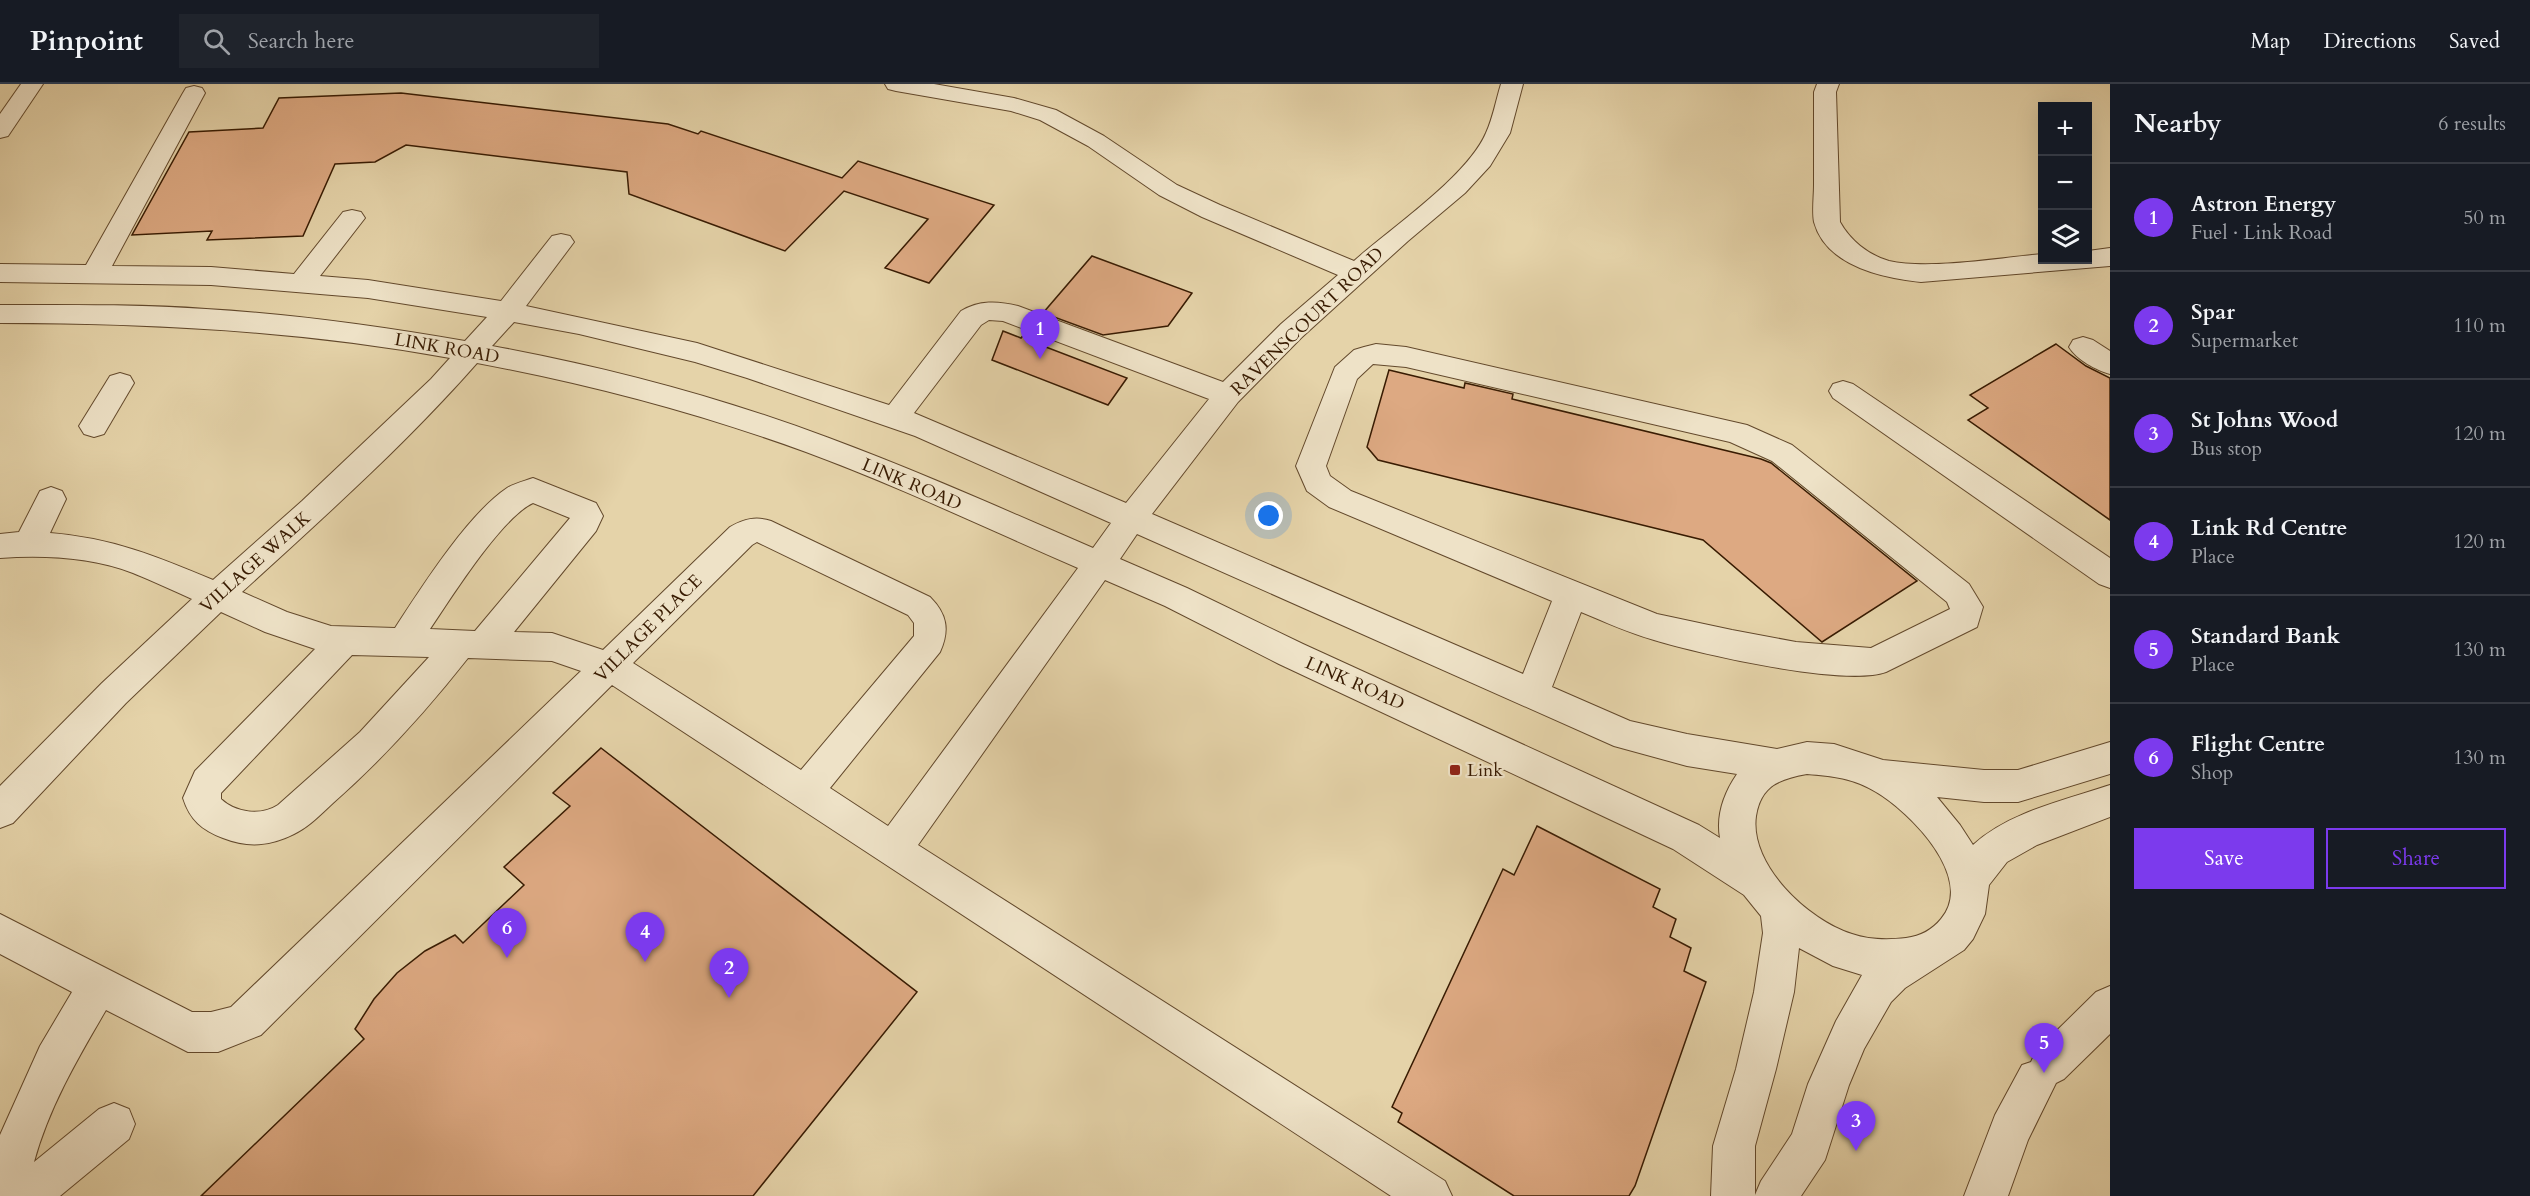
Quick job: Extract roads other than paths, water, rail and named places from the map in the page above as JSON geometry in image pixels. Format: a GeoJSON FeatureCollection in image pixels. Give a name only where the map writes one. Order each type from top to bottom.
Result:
{"type":"FeatureCollection","features":[{"type":"Feature","properties":{"kind":"street"},"geometry":{"type":"LineString","coordinates":[[0,131],[32,84]]}},
{"type":"Feature","properties":{"kind":"street"},"geometry":{"type":"LineString","coordinates":[[896,84],[982,91],[1014,105],[1048,115],[1096,141],[1168,190],[1211,211],[1356,272]]}},
{"type":"Feature","properties":{"kind":"street","name":"RAVENSCOURT ROAD"},"geometry":{"type":"LineString","coordinates":[[894,848],[1097,563],[1228,395],[1292,331],[1356,272],[1456,188],[1480,161],[1498,133],[1512,84]]}},
{"type":"Feature","properties":{"kind":"street"},"geometry":{"type":"LineString","coordinates":[[1828,84],[1825,92],[1827,222],[1834,237],[1849,251],[1877,266],[1921,273],[2038,263]]}},
{"type":"Feature","properties":{"kind":"street"},"geometry":{"type":"LineString","coordinates":[[94,273],[194,93]]}},
{"type":"Feature","properties":{"kind":"street"},"geometry":{"type":"LineString","coordinates":[[301,283],[352,218]]}},
{"type":"Feature","properties":{"kind":"street","name":"VILLAGE WALK"},"geometry":{"type":"LineString","coordinates":[[0,811],[114,693],[431,396],[508,311],[561,242]]}},
{"type":"Feature","properties":{"kind":"street"},"geometry":{"type":"LineString","coordinates":[[2092,259],[2110,257]]}},
{"type":"Feature","properties":{"kind":"street"},"geometry":{"type":"LineString","coordinates":[[0,273],[211,276],[381,291],[508,311],[610,332],[757,370],[925,428],[1626,735],[1654,744],[1776,764],[1807,758],[1842,761],[1877,774],[1911,795],[1938,822],[1958,853],[1970,884]]}},
{"type":"Feature","properties":{"kind":"street"},"geometry":{"type":"LineString","coordinates":[[895,417],[971,318],[982,311],[991,310],[1008,313],[1228,395]]}},
{"type":"Feature","properties":{"kind":"street","name":"LINK ROAD"},"geometry":{"type":"LineString","coordinates":[[0,314],[103,314],[226,320],[327,329],[472,351],[546,366],[658,394],[817,445],[1097,563],[1676,832],[1768,897]]}},
{"type":"Feature","properties":{"kind":"street"},"geometry":{"type":"LineString","coordinates":[[2083,347],[2110,364]]}},
{"type":"Feature","properties":{"kind":"street"},"geometry":{"type":"LineString","coordinates":[[1376,354],[1406,357],[1737,433],[1759,441],[1782,453],[1958,593],[1965,603],[1967,612],[1965,617],[1874,662],[1848,662],[1796,656],[1655,627],[1571,595],[1340,499],[1318,483],[1311,466],[1345,374],[1354,363],[1376,354]]}},
{"type":"Feature","properties":{"kind":"street"},"geometry":{"type":"LineString","coordinates":[[94,426],[120,383]]}},
{"type":"Feature","properties":{"kind":"street"},"geometry":{"type":"LineString","coordinates":[[1843,391],[2110,575]]}},
{"type":"Feature","properties":{"kind":"street"},"geometry":{"type":"LineString","coordinates":[[343,642],[208,782],[201,798],[203,806],[221,821],[246,829],[275,825],[291,817],[339,776],[435,676],[472,644],[585,522],[588,516],[585,511],[533,490],[515,497],[482,533],[439,589],[403,644]]}},
{"type":"Feature","properties":{"kind":"street"},"geometry":{"type":"LineString","coordinates":[[14,545],[51,499]]}},
{"type":"Feature","properties":{"kind":"street","name":"VILLAGE PLACE"},"geometry":{"type":"LineString","coordinates":[[99,984],[188,1032],[206,1034],[220,1032],[247,1021],[741,536],[749,531],[760,530],[919,606],[931,622],[932,631],[928,642],[805,792]]}},
{"type":"Feature","properties":{"kind":"street"},"geometry":{"type":"LineString","coordinates":[[14,545],[84,548],[137,561],[304,632],[343,642],[552,647],[610,666],[1430,1196]]}},
{"type":"Feature","properties":{"kind":"street"},"geometry":{"type":"LineString","coordinates":[[1533,693],[1553,647],[1571,595]]}},
{"type":"Feature","properties":{"kind":"street"},"geometry":{"type":"LineString","coordinates":[[1877,774],[1984,786],[2018,786],[2110,758]]}},
{"type":"Feature","properties":{"kind":"street"},"geometry":{"type":"LineString","coordinates":[[1733,1196],[1734,1146],[1756,1069],[1774,992],[1782,933],[1768,897],[1744,858],[1737,834],[1738,811],[1744,791],[1758,775],[1776,764]]}},
{"type":"Feature","properties":{"kind":"street"},"geometry":{"type":"LineString","coordinates":[[1776,1196],[1809,1144],[1829,1084],[1850,1035],[1877,988],[1891,974],[1917,957],[1940,947],[1957,930],[1966,909],[1970,884],[1984,859],[2004,843],[2110,801]]}},
{"type":"Feature","properties":{"kind":"street"},"geometry":{"type":"LineString","coordinates":[[1768,897],[1812,935],[1847,952],[1884,959],[1917,957]]}},
{"type":"Feature","properties":{"kind":"street"},"geometry":{"type":"LineString","coordinates":[[0,933],[99,984],[54,1060],[18,1143],[3,1196]]}},
{"type":"Feature","properties":{"kind":"street"},"geometry":{"type":"LineString","coordinates":[[1986,1196],[2010,1130],[2044,1073],[2110,1006]]}},
{"type":"Feature","properties":{"kind":"street"},"geometry":{"type":"LineString","coordinates":[[27,1196],[114,1125]]}},
{"type":"Feature","properties":{"kind":"place","name":"Astron Energy"},"geometry":{"type":"Point","coordinates":[1040,359]}},
{"type":"Feature","properties":{"kind":"place","name":"Link"},"geometry":{"type":"Point","coordinates":[1455,770]}},
{"type":"Feature","properties":{"kind":"place","name":"Flight Centre"},"geometry":{"type":"Point","coordinates":[507,958]}},
{"type":"Feature","properties":{"kind":"place","name":"Link Rd Centre"},"geometry":{"type":"Point","coordinates":[645,962]}},
{"type":"Feature","properties":{"kind":"place","name":"Spar"},"geometry":{"type":"Point","coordinates":[729,998]}},
{"type":"Feature","properties":{"kind":"place","name":"Standard Bank"},"geometry":{"type":"Point","coordinates":[2044,1073]}},
{"type":"Feature","properties":{"kind":"place","name":"St Johns Wood"},"geometry":{"type":"Point","coordinates":[1856,1151]}}]}
